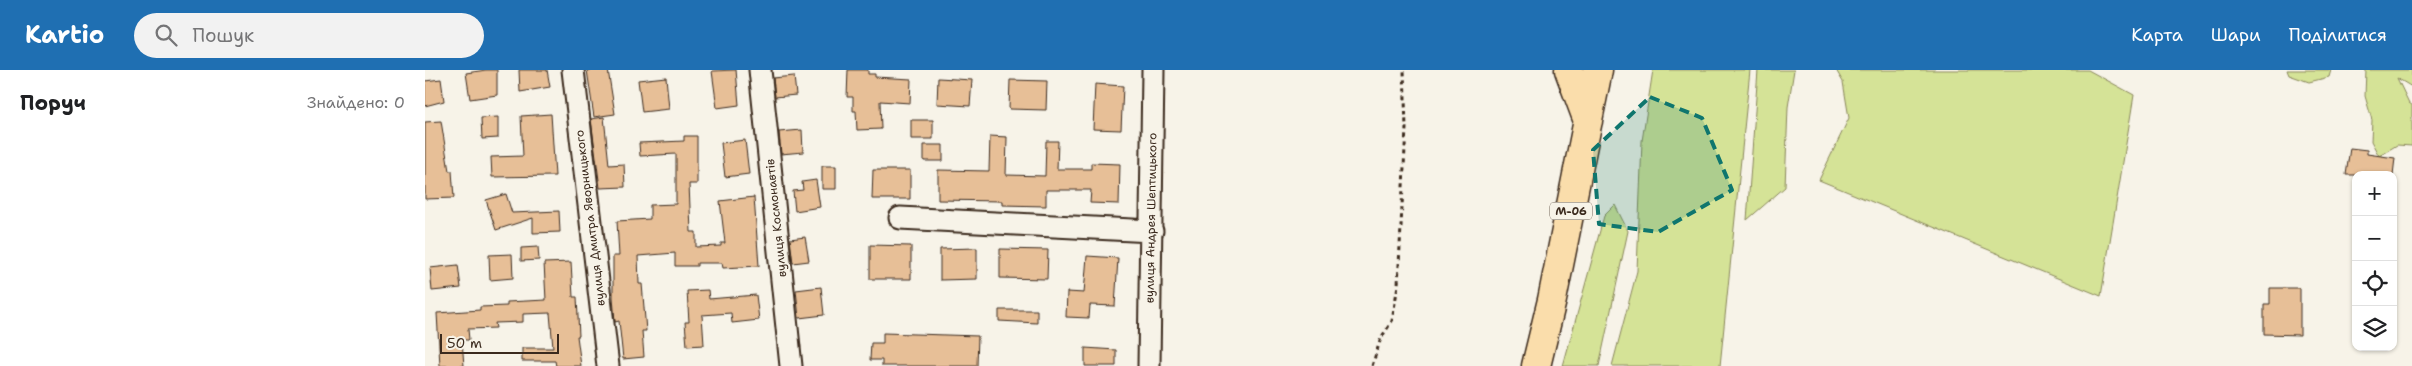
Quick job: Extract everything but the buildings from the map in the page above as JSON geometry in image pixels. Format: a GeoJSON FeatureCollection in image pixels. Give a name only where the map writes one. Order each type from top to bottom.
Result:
{"type":"FeatureCollection","features":[{"type":"Feature","properties":{"kind":"highway"},"geometry":{"type":"LineString","coordinates":[[1569,70],[1589,123]]}},
{"type":"Feature","properties":{"kind":"highway","name":"М-06"},"geometry":{"type":"LineString","coordinates":[[1535,366],[1553,300],[1598,70]]}},
{"type":"Feature","properties":{"kind":"street","name":"вулиця Дмитра Яворницького"},"geometry":{"type":"LineString","coordinates":[[573,70],[608,366]]}},
{"type":"Feature","properties":{"kind":"street","name":"вулиця Космонавтів"},"geometry":{"type":"LineString","coordinates":[[760,70],[791,366]]}},
{"type":"Feature","properties":{"kind":"street","name":"вулиця Андрея Шептицького"},"geometry":{"type":"LineString","coordinates":[[1149,366],[1153,70]]}},
{"type":"Feature","properties":{"kind":"street"},"geometry":{"type":"LineString","coordinates":[[900,218],[1152,231]]}},
{"type":"Feature","properties":{"kind":"path"},"geometry":{"type":"LineString","coordinates":[[1372,366],[1381,338],[1393,321],[1397,285],[1406,128],[1403,70]]}},
{"type":"Feature","properties":{"kind":"highlighted area"},"geometry":{"type":"Polygon","coordinates":[[[1650,97],[1702,118],[1732,190],[1658,232],[1599,224],[1593,150],[1650,97]]]}},
{"type":"Feature","properties":{"kind":"green space"},"geometry":{"type":"Polygon","coordinates":[[[1653,70],[1750,70],[1720,366],[1612,366],[1637,271],[1642,141],[1653,70]]]}},
{"type":"Feature","properties":{"kind":"green space"},"geometry":{"type":"Polygon","coordinates":[[[1758,70],[1794,70],[1788,107],[1785,187],[1747,220],[1758,70]]]}},
{"type":"Feature","properties":{"kind":"green space"},"geometry":{"type":"Polygon","coordinates":[[[1836,70],[2088,70],[2134,95],[2101,296],[1819,180],[1849,118],[1843,82],[1836,70]]]}},
{"type":"Feature","properties":{"kind":"green space"},"geometry":{"type":"Polygon","coordinates":[[[2287,70],[2331,70],[2329,77],[2309,82],[2289,75],[2287,70]]]}},
{"type":"Feature","properties":{"kind":"green space"},"geometry":{"type":"Polygon","coordinates":[[[2366,70],[2412,70],[2412,87],[2397,78],[2409,103],[2412,105],[2412,146],[2397,145],[2379,156],[2371,141],[2372,120],[2365,96],[2366,70]]]}},
{"type":"Feature","properties":{"kind":"green space"},"geometry":{"type":"Polygon","coordinates":[[[1615,205],[1628,231],[1599,366],[1563,366],[1604,216],[1615,205]]]}}]}
